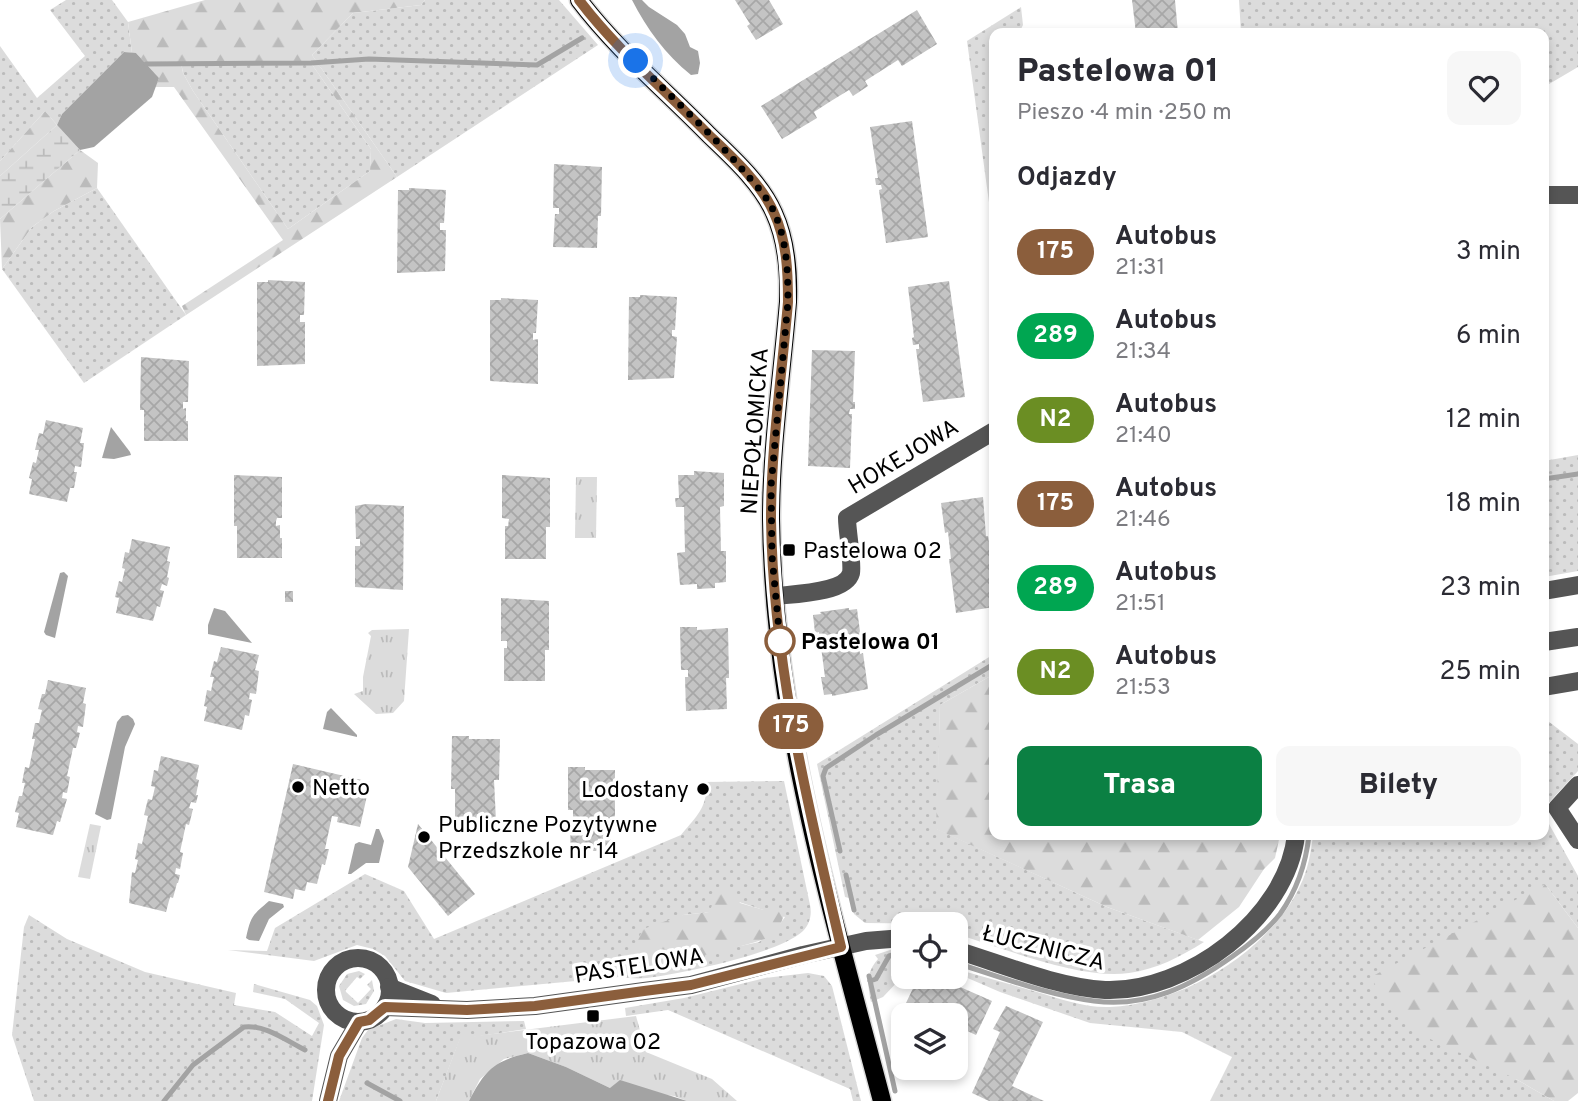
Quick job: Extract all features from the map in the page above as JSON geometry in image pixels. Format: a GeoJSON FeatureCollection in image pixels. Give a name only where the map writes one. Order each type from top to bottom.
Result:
{"type":"FeatureCollection","features":[{"type":"Feature","properties":{"kind":"main road","name":"NIEPOŁOMICKA"},"geometry":{"type":"LineString","coordinates":[[579,0],[607,32],[726,151],[759,189],[774,211],[782,233],[787,266],[788,302],[771,486],[772,556],[782,659],[796,751],[841,947],[882,1101]]}},
{"type":"Feature","properties":{"kind":"street"},"geometry":{"type":"LineString","coordinates":[[1549,195],[1578,195]]}},
{"type":"Feature","properties":{"kind":"street","name":"HOKEJOWA"},"geometry":{"type":"LineString","coordinates":[[776,596],[830,589],[845,584],[851,573],[847,518],[989,434]]}},
{"type":"Feature","properties":{"kind":"street"},"geometry":{"type":"LineString","coordinates":[[1549,590],[1578,585]]}},
{"type":"Feature","properties":{"kind":"street"},"geometry":{"type":"LineString","coordinates":[[1549,641],[1578,637]]}},
{"type":"Feature","properties":{"kind":"street"},"geometry":{"type":"LineString","coordinates":[[1549,686],[1578,681]]}},
{"type":"Feature","properties":{"kind":"street"},"geometry":{"type":"LineString","coordinates":[[1578,785],[1557,808],[1578,840]]}},
{"type":"Feature","properties":{"kind":"street","name":"ŁUCZNICZA"},"geometry":{"type":"LineString","coordinates":[[968,954],[1081,987],[1117,990],[1148,985],[1174,976],[1229,944],[1257,918],[1275,897],[1285,878],[1295,840]]}},
{"type":"Feature","properties":{"kind":"street"},"geometry":{"type":"LineString","coordinates":[[841,947],[866,941],[891,940]]}},
{"type":"Feature","properties":{"kind":"street","name":"PASTELOWA"},"geometry":{"type":"LineString","coordinates":[[385,1007],[467,1010],[535,1006],[691,985],[841,947]]}},
{"type":"Feature","properties":{"kind":"street"},"geometry":{"type":"LineString","coordinates":[[359,958],[369,960],[384,971],[389,987],[385,1007],[369,1020],[359,1022],[347,1020],[337,1014],[329,1004],[326,993],[327,981],[332,971],[339,964],[359,958]]}},
{"type":"Feature","properties":{"kind":"street","name":"PASTELOWA"},"geometry":{"type":"LineString","coordinates":[[389,987],[441,1008]]}},
{"type":"Feature","properties":{"kind":"street"},"geometry":{"type":"LineString","coordinates":[[328,1101],[339,1056],[337,1014]]}},
{"type":"Feature","properties":{"kind":"street"},"geometry":{"type":"LineString","coordinates":[[339,1056],[359,1022]]}},
{"type":"Feature","properties":{"kind":"green space"},"geometry":{"type":"Polygon","coordinates":[[[66,0],[112,0],[128,22],[132,53],[124,52],[62,114],[57,125],[45,111],[0,161],[0,46],[37,98],[85,56],[50,10],[66,0]]]}},
{"type":"Feature","properties":{"kind":"green space"},"geometry":{"type":"Polygon","coordinates":[[[205,0],[425,0],[421,5],[353,13],[312,55],[397,177],[186,315],[182,306],[283,240],[174,87],[155,87],[159,78],[136,53],[132,53],[128,22],[205,0]],[[181,63],[183,73],[193,91],[288,229],[370,171],[371,149],[311,63],[181,63]]]}},
{"type":"Feature","properties":{"kind":"green space"},"geometry":{"type":"Polygon","coordinates":[[[425,0],[559,0],[598,45],[397,177],[312,55],[353,13],[421,5],[425,0]]]}},
{"type":"Feature","properties":{"kind":"green space"},"geometry":{"type":"Polygon","coordinates":[[[1239,0],[1578,0],[1578,67],[1549,84],[1549,28],[1241,28],[1239,0]]]}},
{"type":"Feature","properties":{"kind":"green space"},"geometry":{"type":"Polygon","coordinates":[[[1021,7],[1022,28],[989,28],[989,202],[967,41],[1021,7]]]}},
{"type":"Feature","properties":{"kind":"green space"},"geometry":{"type":"Polygon","coordinates":[[[181,62],[311,63],[371,149],[370,171],[288,229],[193,91],[183,73],[181,62]]]}},
{"type":"Feature","properties":{"kind":"green space"},"geometry":{"type":"Polygon","coordinates":[[[45,111],[57,125],[0,176],[0,161],[45,111]]]}},
{"type":"Feature","properties":{"kind":"green space"},"geometry":{"type":"Polygon","coordinates":[[[57,125],[80,150],[0,219],[0,176],[57,125]]]}},
{"type":"Feature","properties":{"kind":"green space"},"geometry":{"type":"Polygon","coordinates":[[[80,150],[98,163],[97,188],[54,211],[32,227],[2,269],[0,219],[80,150]]]}},
{"type":"Feature","properties":{"kind":"green space"},"geometry":{"type":"Polygon","coordinates":[[[97,188],[186,315],[84,383],[2,269],[32,227],[54,211],[97,188]]]}},
{"type":"Feature","properties":{"kind":"green space"},"geometry":{"type":"Polygon","coordinates":[[[1578,455],[1578,571],[1549,576],[1549,460],[1578,455]]]}},
{"type":"Feature","properties":{"kind":"green space"},"geometry":{"type":"Polygon","coordinates":[[[576,477],[597,477],[596,538],[575,538],[576,477]]]}},
{"type":"Feature","properties":{"kind":"green space"},"geometry":{"type":"Polygon","coordinates":[[[409,629],[404,701],[393,713],[376,714],[354,694],[363,691],[371,636],[368,633],[372,630],[409,629]]]}},
{"type":"Feature","properties":{"kind":"green space"},"geometry":{"type":"Polygon","coordinates":[[[989,657],[989,677],[940,705],[937,829],[1107,907],[1204,942],[1177,957],[1139,971],[1109,974],[1088,972],[968,938],[968,912],[891,912],[891,923],[865,923],[854,914],[849,898],[845,897],[817,764],[989,657]]]}},
{"type":"Feature","properties":{"kind":"green space"},"geometry":{"type":"Polygon","coordinates":[[[989,677],[989,840],[1279,840],[1275,858],[1264,869],[1239,907],[1198,940],[1107,907],[936,829],[940,705],[989,677]]]}},
{"type":"Feature","properties":{"kind":"green space"},"geometry":{"type":"Polygon","coordinates":[[[1549,722],[1578,744],[1578,771],[1549,803],[1549,722]]]}},
{"type":"Feature","properties":{"kind":"green space"},"geometry":{"type":"Polygon","coordinates":[[[784,781],[811,912],[803,931],[791,939],[752,955],[647,978],[619,977],[446,993],[405,981],[385,956],[373,949],[357,945],[314,961],[228,950],[267,951],[275,928],[365,874],[404,891],[434,939],[681,835],[703,804],[705,782],[784,781]],[[739,902],[709,912],[683,915],[654,961],[684,958],[759,942],[777,928],[785,917],[739,902]]]}},
{"type":"Feature","properties":{"kind":"green space"},"geometry":{"type":"Polygon","coordinates":[[[90,824],[101,826],[90,879],[78,877],[90,824]]]}},
{"type":"Feature","properties":{"kind":"green space"},"geometry":{"type":"Polygon","coordinates":[[[1549,824],[1578,876],[1578,928],[1545,884],[1516,1079],[1554,1101],[1210,1101],[1232,1057],[1182,1032],[1090,1023],[968,978],[968,972],[1091,1006],[1138,1004],[1166,996],[1194,985],[1245,952],[1286,910],[1305,874],[1312,840],[1549,840],[1549,824]]]}},
{"type":"Feature","properties":{"kind":"green space"},"geometry":{"type":"Polygon","coordinates":[[[1545,884],[1578,928],[1578,1093],[1568,1101],[1554,1101],[1516,1079],[1413,1031],[1386,1005],[1371,977],[1545,884]]]}},
{"type":"Feature","properties":{"kind":"green space"},"geometry":{"type":"Polygon","coordinates":[[[720,888],[733,888],[740,903],[764,910],[775,907],[785,913],[776,935],[733,948],[676,960],[652,960],[638,951],[637,942],[643,929],[683,915],[709,912],[720,888]]]}},
{"type":"Feature","properties":{"kind":"green space"},"geometry":{"type":"Polygon","coordinates":[[[29,915],[67,939],[145,972],[236,993],[234,1005],[275,1012],[312,1036],[319,1023],[285,999],[253,992],[254,984],[310,1000],[317,1006],[324,1025],[312,1101],[34,1101],[12,1035],[24,927],[29,915]]]}},
{"type":"Feature","properties":{"kind":"green space"},"geometry":{"type":"Polygon","coordinates":[[[891,950],[891,989],[883,997],[871,1002],[868,980],[878,959],[875,955],[891,950]]]}},
{"type":"Feature","properties":{"kind":"green space"},"geometry":{"type":"Polygon","coordinates":[[[359,971],[365,974],[360,979],[357,977],[345,991],[358,1003],[371,989],[367,985],[372,980],[374,991],[366,1004],[354,1006],[343,1000],[339,986],[347,974],[359,971]]]}},
{"type":"Feature","properties":{"kind":"green space"},"geometry":{"type":"Polygon","coordinates":[[[808,973],[824,976],[832,986],[861,1101],[853,1101],[850,1089],[668,1010],[626,1016],[625,1008],[684,998],[765,978],[808,973]]]}},
{"type":"Feature","properties":{"kind":"green space"},"geometry":{"type":"Polygon","coordinates":[[[636,1016],[646,1052],[712,1079],[737,1101],[687,1101],[674,1096],[610,1088],[528,1053],[504,1059],[480,1079],[469,1101],[436,1101],[460,1038],[636,1016]]]}},
{"type":"Feature","properties":{"kind":"green space"},"geometry":{"type":"Polygon","coordinates":[[[396,1019],[425,1023],[524,1021],[526,1029],[460,1039],[436,1101],[339,1101],[362,1038],[368,1030],[396,1019]]]}},
{"type":"Feature","properties":{"kind":"shaded area"},"geometry":{"type":"Polygon","coordinates":[[[632,0],[642,0],[677,25],[685,34],[690,47],[698,51],[698,74],[691,75],[665,50],[632,0]]]}},
{"type":"Feature","properties":{"kind":"shaded area"},"geometry":{"type":"Polygon","coordinates":[[[124,52],[136,53],[159,78],[152,97],[94,147],[80,150],[57,125],[62,114],[124,52]]]}},
{"type":"Feature","properties":{"kind":"shaded area"},"geometry":{"type":"Polygon","coordinates":[[[111,427],[131,455],[114,459],[102,458],[111,427]]]}},
{"type":"Feature","properties":{"kind":"shaded area"},"geometry":{"type":"Polygon","coordinates":[[[64,572],[68,576],[55,638],[44,632],[60,573],[64,572]]]}},
{"type":"Feature","properties":{"kind":"shaded area"},"geometry":{"type":"Polygon","coordinates":[[[214,608],[225,611],[252,643],[208,634],[214,608]]]}},
{"type":"Feature","properties":{"kind":"shaded area"},"geometry":{"type":"Polygon","coordinates":[[[331,708],[357,737],[323,729],[327,712],[331,708]]]}},
{"type":"Feature","properties":{"kind":"shaded area"},"geometry":{"type":"Polygon","coordinates":[[[128,715],[135,724],[125,747],[111,819],[107,820],[95,814],[117,722],[122,716],[128,715]]]}},
{"type":"Feature","properties":{"kind":"shaded area"},"geometry":{"type":"Polygon","coordinates":[[[376,829],[379,829],[384,841],[379,863],[366,863],[348,874],[355,844],[359,842],[371,845],[376,829]]]}},
{"type":"Feature","properties":{"kind":"shaded area"},"geometry":{"type":"Polygon","coordinates":[[[269,901],[283,904],[284,907],[269,919],[259,941],[249,940],[246,938],[251,920],[269,901]]]}},
{"type":"Feature","properties":{"kind":"shaded area"},"geometry":{"type":"Polygon","coordinates":[[[528,1053],[610,1088],[620,1080],[687,1101],[469,1101],[492,1068],[528,1053]]]}},
{"type":"Feature","properties":{"kind":"building"},"geometry":{"type":"Polygon","coordinates":[[[735,0],[769,0],[783,24],[756,40],[747,26],[750,24],[735,0]]]}},
{"type":"Feature","properties":{"kind":"building"},"geometry":{"type":"Polygon","coordinates":[[[1132,0],[1175,0],[1178,28],[1135,28],[1132,0]]]}},
{"type":"Feature","properties":{"kind":"building"},"geometry":{"type":"Polygon","coordinates":[[[917,10],[937,44],[902,66],[898,60],[865,81],[868,86],[853,96],[849,90],[831,101],[814,112],[817,118],[782,139],[761,106],[917,10]]]}},
{"type":"Feature","properties":{"kind":"building"},"geometry":{"type":"Polygon","coordinates":[[[912,121],[928,237],[886,243],[879,190],[882,189],[881,185],[876,185],[875,178],[878,178],[870,127],[912,121]]]}},
{"type":"Feature","properties":{"kind":"building"},"geometry":{"type":"Polygon","coordinates":[[[554,164],[602,167],[597,248],[553,247],[555,214],[559,214],[559,208],[553,208],[554,164]]]}},
{"type":"Feature","properties":{"kind":"building"},"geometry":{"type":"Polygon","coordinates":[[[398,190],[446,190],[444,223],[440,223],[440,230],[446,230],[445,271],[397,273],[398,190]]]}},
{"type":"Feature","properties":{"kind":"building"},"geometry":{"type":"Polygon","coordinates":[[[949,281],[965,397],[923,402],[916,349],[919,349],[919,344],[913,345],[908,287],[949,281]]]}},
{"type":"Feature","properties":{"kind":"building"},"geometry":{"type":"Polygon","coordinates":[[[257,282],[305,282],[304,315],[300,315],[300,322],[305,322],[305,364],[257,366],[257,282]]]}},
{"type":"Feature","properties":{"kind":"building"},"geometry":{"type":"Polygon","coordinates":[[[629,297],[677,297],[675,330],[672,330],[672,336],[677,337],[674,378],[628,380],[629,297]]]}},
{"type":"Feature","properties":{"kind":"building"},"geometry":{"type":"Polygon","coordinates":[[[490,300],[538,300],[536,333],[533,333],[533,340],[538,339],[538,384],[490,381],[490,300]]]}},
{"type":"Feature","properties":{"kind":"building"},"geometry":{"type":"Polygon","coordinates":[[[812,350],[855,351],[855,409],[850,409],[849,414],[852,414],[850,468],[808,466],[812,350]]]}},
{"type":"Feature","properties":{"kind":"building"},"geometry":{"type":"Polygon","coordinates":[[[141,357],[189,361],[188,402],[183,402],[188,421],[188,441],[144,441],[144,410],[140,410],[141,357]]]}},
{"type":"Feature","properties":{"kind":"building"},"geometry":{"type":"Polygon","coordinates":[[[46,420],[83,428],[80,443],[84,443],[81,467],[75,466],[74,472],[77,472],[74,488],[70,488],[67,502],[29,494],[32,479],[29,478],[39,450],[35,450],[46,420]]]}},
{"type":"Feature","properties":{"kind":"building"},"geometry":{"type":"Polygon","coordinates":[[[694,471],[724,473],[724,506],[720,507],[721,551],[726,551],[726,582],[715,583],[715,588],[697,589],[697,584],[680,585],[677,553],[685,552],[684,507],[676,507],[675,498],[679,498],[678,475],[694,475],[694,471]]]}},
{"type":"Feature","properties":{"kind":"building"},"geometry":{"type":"Polygon","coordinates":[[[234,475],[282,477],[282,518],[277,518],[276,526],[280,525],[282,558],[237,558],[234,475]]]}},
{"type":"Feature","properties":{"kind":"building"},"geometry":{"type":"Polygon","coordinates":[[[502,475],[550,478],[550,527],[546,527],[546,559],[505,559],[505,526],[508,526],[509,519],[502,518],[502,475]]]}},
{"type":"Feature","properties":{"kind":"building"},"geometry":{"type":"Polygon","coordinates":[[[983,497],[989,543],[989,608],[956,613],[948,532],[945,533],[941,503],[983,497]]]}},
{"type":"Feature","properties":{"kind":"building"},"geometry":{"type":"Polygon","coordinates":[[[355,506],[404,506],[403,590],[355,587],[355,546],[360,546],[360,539],[356,539],[355,506]]]}},
{"type":"Feature","properties":{"kind":"building"},"geometry":{"type":"Polygon","coordinates":[[[132,539],[170,547],[167,561],[170,562],[169,578],[167,586],[162,584],[160,590],[164,591],[153,621],[116,613],[119,598],[115,597],[125,569],[122,568],[125,552],[129,553],[132,539]]]}},
{"type":"Feature","properties":{"kind":"building"},"geometry":{"type":"Polygon","coordinates":[[[285,591],[293,591],[293,602],[285,602],[285,591]]]}},
{"type":"Feature","properties":{"kind":"building"},"geometry":{"type":"Polygon","coordinates":[[[501,598],[549,601],[549,650],[545,650],[545,681],[504,681],[504,648],[507,648],[507,641],[501,641],[501,598]]]}},
{"type":"Feature","properties":{"kind":"building"},"geometry":{"type":"Polygon","coordinates":[[[857,609],[860,654],[863,653],[868,689],[824,695],[821,677],[825,677],[819,632],[815,633],[813,615],[857,609]]]}},
{"type":"Feature","properties":{"kind":"building"},"geometry":{"type":"Polygon","coordinates":[[[680,627],[697,627],[697,630],[728,628],[727,709],[686,711],[685,677],[688,677],[688,670],[681,670],[680,627]]]}},
{"type":"Feature","properties":{"kind":"building"},"geometry":{"type":"Polygon","coordinates":[[[221,647],[259,655],[255,670],[259,671],[256,694],[250,693],[249,699],[252,700],[249,716],[245,715],[242,730],[204,721],[207,690],[211,691],[214,677],[210,677],[221,647]]]}},
{"type":"Feature","properties":{"kind":"building"},"geometry":{"type":"Polygon","coordinates":[[[48,680],[86,688],[83,727],[78,726],[77,732],[80,733],[76,748],[73,748],[67,776],[70,777],[67,793],[63,792],[62,798],[67,799],[53,835],[16,827],[19,813],[15,812],[25,783],[22,783],[25,767],[29,768],[35,739],[32,739],[35,723],[39,723],[42,710],[38,709],[48,680]]]}},
{"type":"Feature","properties":{"kind":"building"},"geometry":{"type":"Polygon","coordinates":[[[452,736],[500,739],[499,780],[494,780],[496,821],[455,820],[455,789],[451,789],[452,736]]]}},
{"type":"Feature","properties":{"kind":"building"},"geometry":{"type":"Polygon","coordinates":[[[161,756],[199,765],[196,779],[199,780],[198,795],[196,803],[191,802],[189,808],[193,809],[189,825],[186,824],[180,852],[183,853],[180,869],[176,868],[175,874],[180,875],[166,912],[129,903],[132,872],[135,873],[138,860],[135,859],[138,843],[142,844],[148,816],[144,815],[148,799],[152,800],[155,787],[151,786],[154,770],[158,771],[161,756]]]}},
{"type":"Feature","properties":{"kind":"building"},"geometry":{"type":"Polygon","coordinates":[[[293,764],[370,782],[360,827],[337,822],[338,817],[332,816],[325,849],[329,849],[317,884],[307,882],[305,891],[295,889],[293,899],[264,892],[293,764]]]}},
{"type":"Feature","properties":{"kind":"building"},"geometry":{"type":"Polygon","coordinates":[[[568,767],[615,770],[615,820],[611,820],[611,851],[570,851],[573,810],[568,810],[568,767]]]}},
{"type":"Feature","properties":{"kind":"building"},"geometry":{"type":"Polygon","coordinates":[[[418,824],[475,894],[448,916],[408,867],[418,824]]]}},
{"type":"Feature","properties":{"kind":"building"},"geometry":{"type":"Polygon","coordinates":[[[913,989],[965,989],[992,1001],[976,1035],[968,1031],[968,1003],[906,1003],[913,989]]]}},
{"type":"Feature","properties":{"kind":"building"},"geometry":{"type":"Polygon","coordinates":[[[1006,1006],[1043,1022],[1012,1086],[1044,1101],[989,1101],[972,1093],[1000,1032],[993,1029],[1006,1006]]]}},
{"type":"Feature","properties":{"kind":"waterway"},"geometry":{"type":"LineString","coordinates":[[146,64],[311,63],[369,59],[537,65],[582,38]]}},
{"type":"Feature","properties":{"kind":"waterway"},"geometry":{"type":"LineString","coordinates":[[1549,478],[1578,474]]}},
{"type":"Feature","properties":{"kind":"waterway"},"geometry":{"type":"LineString","coordinates":[[840,851],[823,776],[826,768],[989,667]]}},
{"type":"Feature","properties":{"kind":"waterway"},"geometry":{"type":"LineString","coordinates":[[968,967],[1042,990],[1094,1001],[1132,1001],[1168,992],[1201,977],[1264,932],[1286,905],[1296,886],[1308,840]]}},
{"type":"Feature","properties":{"kind":"waterway"},"geometry":{"type":"LineString","coordinates":[[846,875],[854,910]]}},
{"type":"Feature","properties":{"kind":"waterway"},"geometry":{"type":"LineString","coordinates":[[870,981],[876,979],[891,955]]}},
{"type":"Feature","properties":{"kind":"waterway"},"geometry":{"type":"LineString","coordinates":[[869,976],[895,1091]]}},
{"type":"Feature","properties":{"kind":"waterway"},"geometry":{"type":"LineString","coordinates":[[164,1101],[193,1065],[244,1027],[267,1031],[305,1050]]}},
{"type":"Feature","properties":{"kind":"waterway"},"geometry":{"type":"LineString","coordinates":[[367,1083],[400,1101]]}},
{"type":"Feature","properties":{"kind":"bus line","name":"175"},"geometry":{"type":"LineString","coordinates":[[328,1101],[339,1056],[349,1038],[359,1022],[369,1020],[385,1007],[467,1010],[535,1006],[691,985],[841,947],[792,730],[772,556],[771,486],[788,302],[782,233],[774,211],[759,189],[726,151],[607,32],[579,0]]}},
{"type":"Feature","properties":{"kind":"place","name":"Pastelowa 02"},"geometry":{"type":"Point","coordinates":[789,550]}},
{"type":"Feature","properties":{"kind":"place","name":"Pastelowa 01"},"geometry":{"type":"Point","coordinates":[780,641]}},
{"type":"Feature","properties":{"kind":"place","name":"Netto"},"geometry":{"type":"Point","coordinates":[298,787]}},
{"type":"Feature","properties":{"kind":"place","name":"Lodostany"},"geometry":{"type":"Point","coordinates":[703,789]}},
{"type":"Feature","properties":{"kind":"place","name":"Publiczne Pozytywne Przedszkole nr 14"},"geometry":{"type":"Point","coordinates":[424,837]}},
{"type":"Feature","properties":{"kind":"place","name":"Topazowa 02"},"geometry":{"type":"Point","coordinates":[593,1016]}},
{"type":"Feature","properties":{"kind":"route"},"geometry":{"type":"LineString","coordinates":[[636,61],[726,151],[759,189],[774,211],[782,233],[788,302],[771,486],[772,556],[780,641]]}}]}
